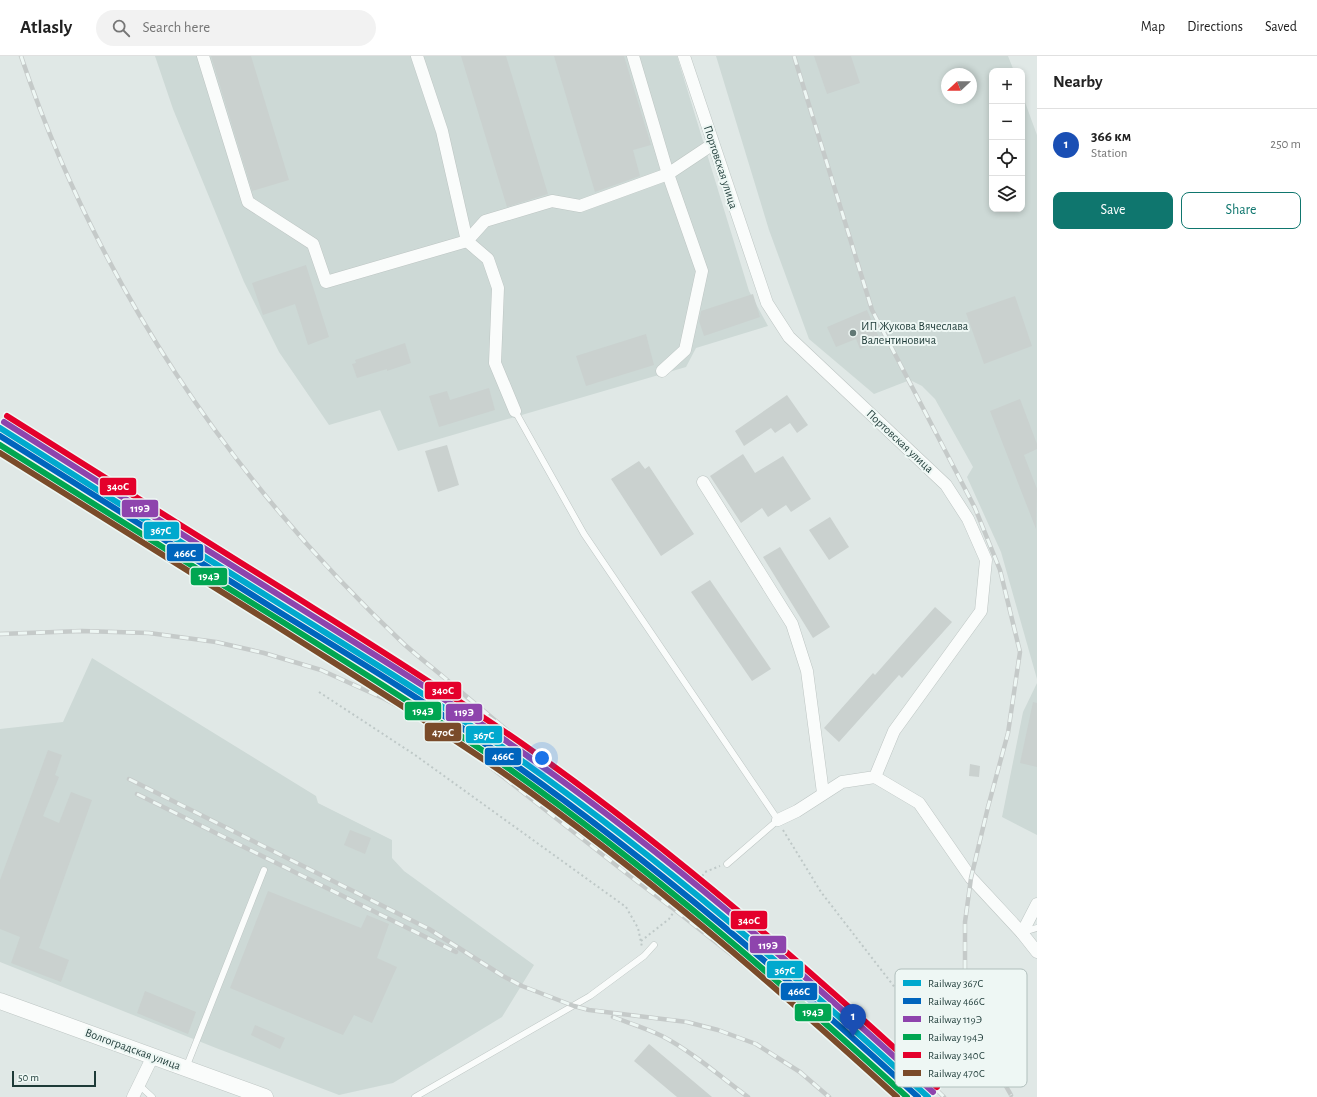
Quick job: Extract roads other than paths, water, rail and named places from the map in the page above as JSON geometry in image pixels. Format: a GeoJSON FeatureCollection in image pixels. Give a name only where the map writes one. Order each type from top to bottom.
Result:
{"type":"FeatureCollection","features":[{"type":"Feature","properties":{"kind":"main road","name":"Волгоградская улица"},"geometry":{"type":"LineString","coordinates":[[0,1001],[265,1097]]}},
{"type":"Feature","properties":{"kind":"street"},"geometry":{"type":"LineString","coordinates":[[203,56],[248,202],[313,244],[326,282],[467,241],[485,221],[552,201],[580,206],[668,174],[713,144]]}},
{"type":"Feature","properties":{"kind":"street"},"geometry":{"type":"LineString","coordinates":[[418,56],[442,131],[467,241],[488,259],[498,288],[495,363],[515,411]]}},
{"type":"Feature","properties":{"kind":"street"},"geometry":{"type":"LineString","coordinates":[[633,56],[668,174],[702,271],[685,350],[662,371]]}},
{"type":"Feature","properties":{"kind":"street","name":"Портовская улица"},"geometry":{"type":"LineString","coordinates":[[684,56],[767,303],[789,337],[946,485],[968,519],[986,560],[981,611],[894,731],[875,777]]}},
{"type":"Feature","properties":{"kind":"street"},"geometry":{"type":"LineString","coordinates":[[703,482],[792,624],[807,671],[824,793]]}},
{"type":"Feature","properties":{"kind":"street"},"geometry":{"type":"LineString","coordinates":[[777,820],[797,811],[842,782],[875,777],[919,803],[971,878],[1022,932],[1037,952]]}},
{"type":"Feature","properties":{"kind":"street"},"geometry":{"type":"LineString","coordinates":[[1022,932],[1037,904]]}},
{"type":"Feature","properties":{"kind":"street"},"geometry":{"type":"LineString","coordinates":[[133,1097],[153,1056]]}},
{"type":"Feature","properties":{"kind":"lane"},"geometry":{"type":"LineString","coordinates":[[515,411],[584,534],[777,820],[726,864]]}},
{"type":"Feature","properties":{"kind":"lane"},"geometry":{"type":"LineString","coordinates":[[186,1068],[264,870]]}},
{"type":"Feature","properties":{"kind":"lane"},"geometry":{"type":"LineString","coordinates":[[1022,932],[1037,928]]}},
{"type":"Feature","properties":{"kind":"lane"},"geometry":{"type":"LineString","coordinates":[[415,1097],[590,996],[644,956],[654,945]]}},
{"type":"Feature","properties":{"kind":"lane"},"geometry":{"type":"LineString","coordinates":[[139,1085],[152,1097]]}},
{"type":"Feature","properties":{"kind":"railway"},"geometry":{"type":"LineString","coordinates":[[21,56],[52,140],[89,221],[130,299],[176,374],[227,446],[282,516],[342,582],[405,645],[540,758],[787,957],[895,1052]]}},
{"type":"Feature","properties":{"kind":"railway"},"geometry":{"type":"LineString","coordinates":[[794,56],[872,310],[975,508],[1000,570],[1020,652],[1008,733],[971,878],[965,922],[965,969]]}},
{"type":"Feature","properties":{"kind":"railway"},"geometry":{"type":"LineString","coordinates":[[0,634],[82,631],[149,633],[216,642],[264,653],[321,670],[385,699],[424,720],[470,751],[876,1068],[895,1086]]}},
{"type":"Feature","properties":{"kind":"railway"},"geometry":{"type":"LineString","coordinates":[[129,779],[429,929],[503,976],[522,986],[574,1006],[589,1010],[687,1022],[718,1030],[756,1044],[800,1072],[829,1097]]}},
{"type":"Feature","properties":{"kind":"railway"},"geometry":{"type":"LineString","coordinates":[[137,794],[456,952]]}},
{"type":"Feature","properties":{"kind":"railway"},"geometry":{"type":"LineString","coordinates":[[613,1017],[650,1030],[673,1042],[748,1097]]}},
{"type":"Feature","properties":{"kind":"railway"},"geometry":{"type":"LineString","coordinates":[[896,1087],[906,1097]]}},
{"type":"Feature","properties":{"kind":"railway"},"geometry":{"type":"LineString","coordinates":[[933,1087],[944,1097]]}},
{"type":"Feature","properties":{"kind":"railway"},"geometry":{"type":"LineString","coordinates":[[1006,1087],[1011,1095]]}},
{"type":"Feature","properties":{"kind":"rail line","name":"340С"},"geometry":{"type":"LineString","coordinates":[[7,416],[379,649],[524,745],[632,825],[736,909],[895,1048]]}},
{"type":"Feature","properties":{"kind":"rail line","name":"119Э"},"geometry":{"type":"LineString","coordinates":[[4,422],[433,692],[491,730],[574,789],[732,914],[895,1058]]}},
{"type":"Feature","properties":{"kind":"rail line","name":"367С"},"geometry":{"type":"LineString","coordinates":[[0,428],[400,680],[515,756],[569,795],[675,877],[778,963],[895,1067]]}},
{"type":"Feature","properties":{"kind":"rail line","name":"466С"},"geometry":{"type":"LineString","coordinates":[[0,436],[458,725],[514,764],[619,842],[721,924],[771,966],[895,1076]]}},
{"type":"Feature","properties":{"kind":"rail line","name":"194Э"},"geometry":{"type":"LineString","coordinates":[[0,445],[395,693],[508,768],[612,845],[713,926],[895,1086]]}},
{"type":"Feature","properties":{"kind":"rail line","name":"470С"},"geometry":{"type":"LineString","coordinates":[[0,453],[388,697],[502,772],[554,809],[655,888],[753,969],[897,1097]]}},
{"type":"Feature","properties":{"kind":"rail line","name":"194Э"},"geometry":{"type":"LineString","coordinates":[[896,1087],[907,1097]]}},
{"type":"Feature","properties":{"kind":"rail line","name":"466С"},"geometry":{"type":"LineString","coordinates":[[907,1087],[918,1097]]}},
{"type":"Feature","properties":{"kind":"rail line","name":"367С"},"geometry":{"type":"LineString","coordinates":[[917,1087],[928,1097]]}},
{"type":"Feature","properties":{"kind":"rail line","name":"119Э"},"geometry":{"type":"LineString","coordinates":[[927,1087],[933,1092]]}},
{"type":"Feature","properties":{"kind":"place","name":"ИП Жукова Вячеслава Валентиновича"},"geometry":{"type":"Point","coordinates":[853,333]}},
{"type":"Feature","properties":{"kind":"place","name":"366 км"},"geometry":{"type":"Point","coordinates":[853,1037]}}]}
